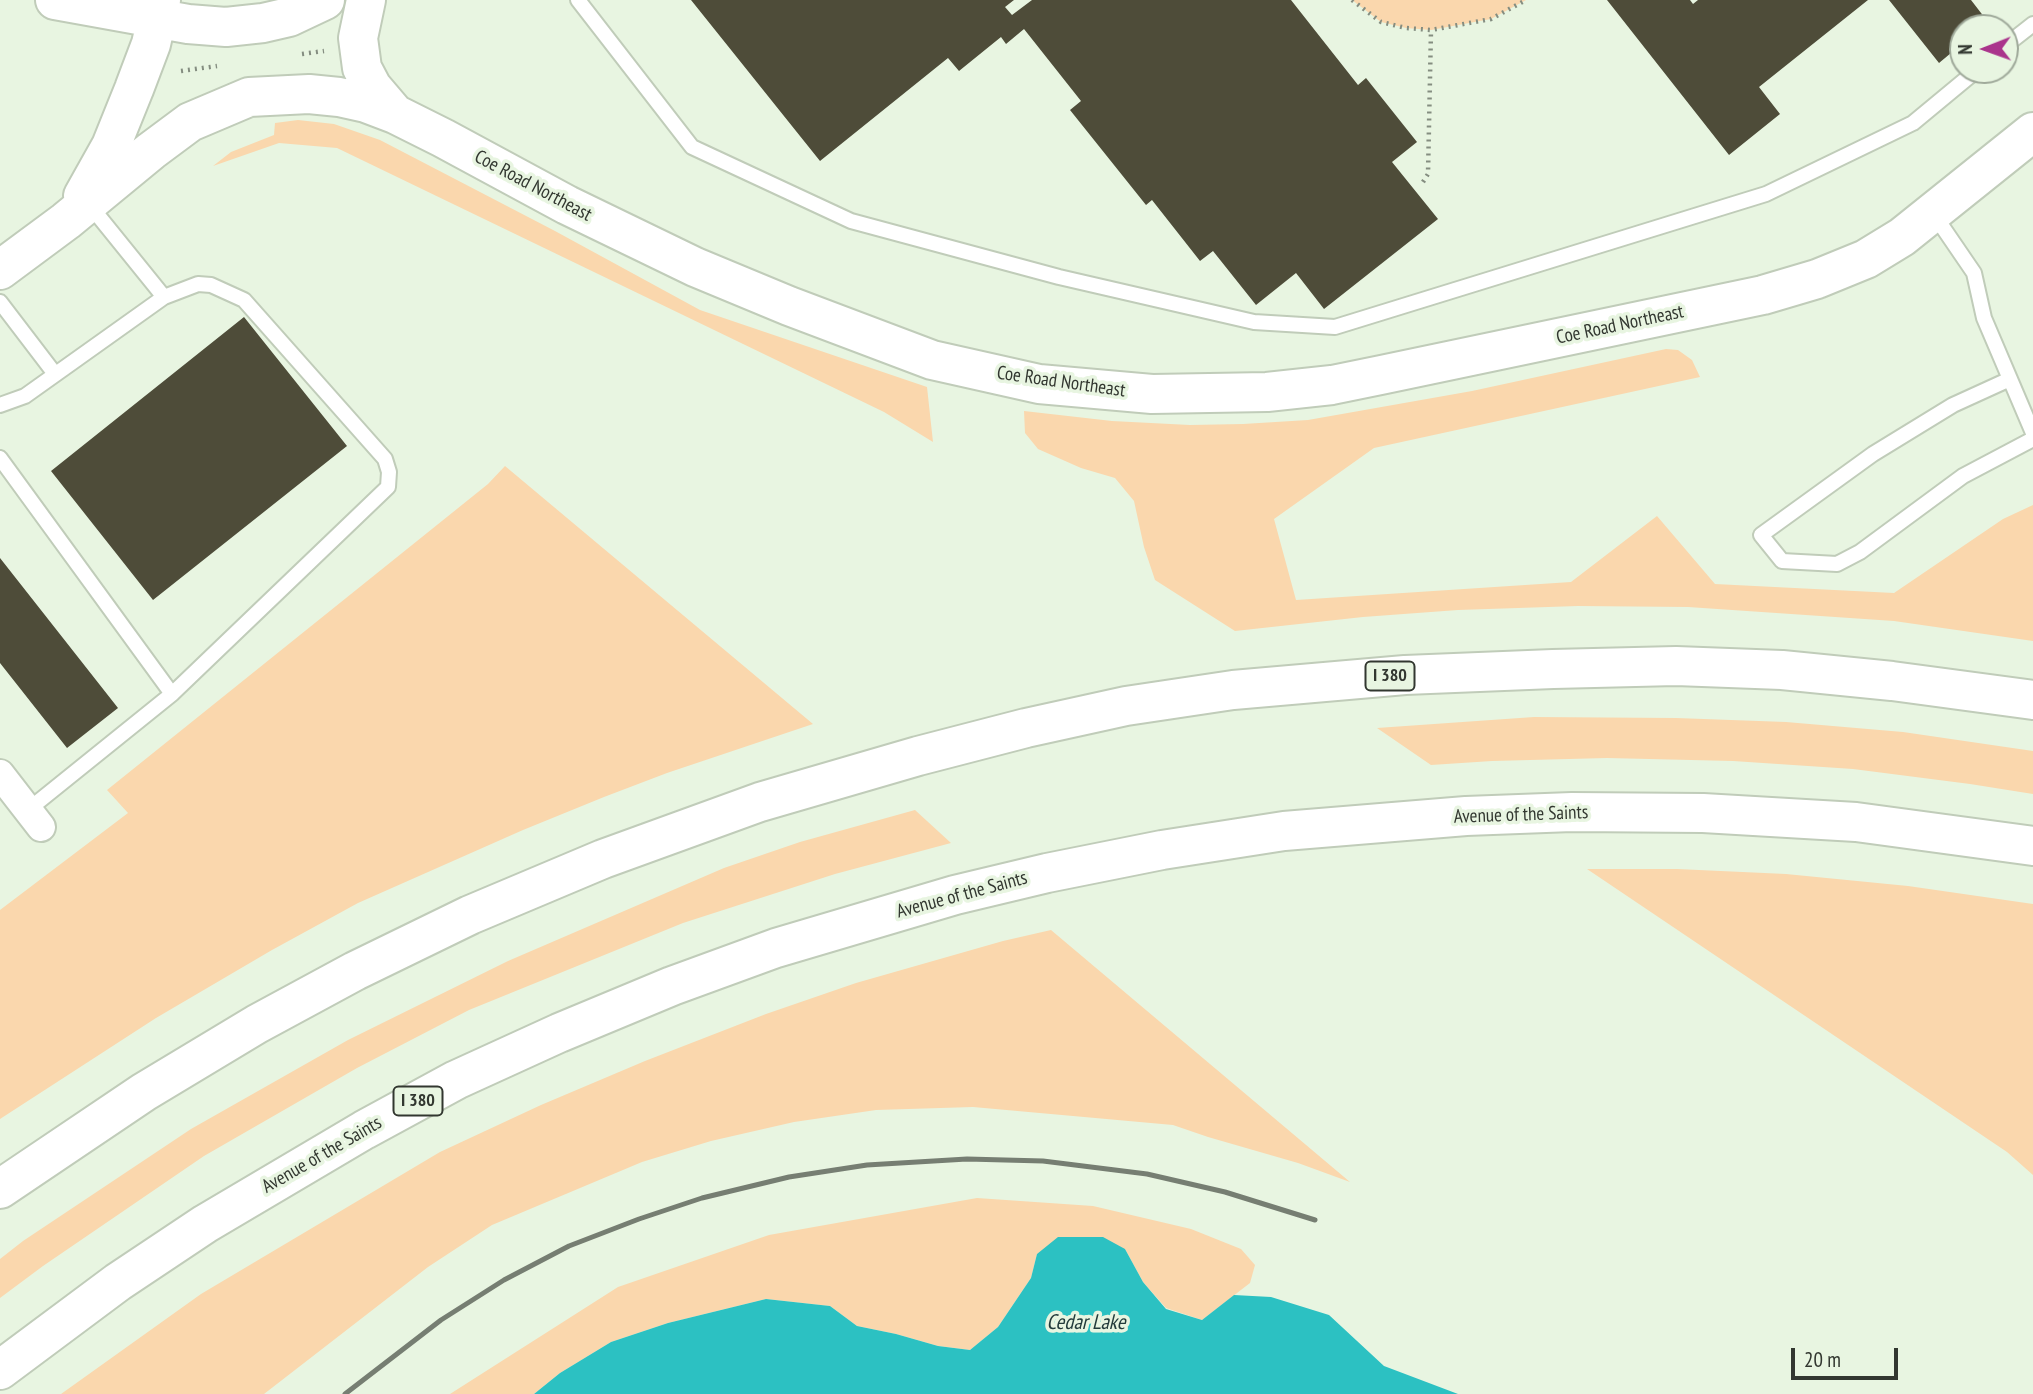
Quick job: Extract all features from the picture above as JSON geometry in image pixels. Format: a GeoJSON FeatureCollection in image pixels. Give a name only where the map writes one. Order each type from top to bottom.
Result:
{"type":"FeatureCollection","features":[{"type":"Feature","properties":{"kind":"main road"},"geometry":{"type":"LineString","coordinates":[[55,0],[163,7],[188,24],[226,27],[289,18],[325,0]]}},
{"type":"Feature","properties":{"kind":"main road"},"geometry":{"type":"LineString","coordinates":[[366,0],[358,38],[362,68],[372,87],[395,114]]}},
{"type":"Feature","properties":{"kind":"main road"},"geometry":{"type":"LineString","coordinates":[[88,200],[152,44],[163,7]]}},
{"type":"Feature","properties":{"kind":"main road","name":"Coe Road Northeast"},"geometry":{"type":"LineString","coordinates":[[0,270],[190,122],[249,97],[309,94],[366,103],[395,114],[567,205],[695,267],[932,360],[1040,384],[1152,394],[1267,392],[1332,385],[1763,295],[1817,279],[1866,259],[1902,237],[2033,132]]}},
{"type":"Feature","properties":{"kind":"main road","name":"I 380"},"geometry":{"type":"LineString","coordinates":[[0,1189],[144,1093],[257,1024],[355,971],[494,905],[603,859],[760,802],[1026,728],[1126,706],[1233,690],[1405,675],[1553,668],[1675,666],[1782,670],[1892,681],[2033,700]]}},
{"type":"Feature","properties":{"kind":"main road","name":"Avenue of the Saints"},"geometry":{"type":"LineString","coordinates":[[0,1370],[118,1282],[205,1224],[363,1130],[456,1080],[672,986],[776,948],[955,895],[1162,850],[1284,831],[1466,816],[1572,812],[1703,813],[1856,822],[2033,846]]}},
{"type":"Feature","properties":{"kind":"street"},"geometry":{"type":"LineString","coordinates":[[2,782],[34,818]]}},
{"type":"Feature","properties":{"kind":"lane"},"geometry":{"type":"LineString","coordinates":[[578,0],[692,147],[851,221],[1059,278],[1254,322],[1335,327],[1766,194],[1913,123],[1960,84]]}},
{"type":"Feature","properties":{"kind":"lane"},"geometry":{"type":"LineString","coordinates":[[2019,36],[2033,24]]}},
{"type":"Feature","properties":{"kind":"lane"},"geometry":{"type":"LineString","coordinates":[[88,200],[164,297]]}},
{"type":"Feature","properties":{"kind":"lane"},"geometry":{"type":"LineString","coordinates":[[1932,212],[1974,273],[1983,318],[2033,433]]}},
{"type":"Feature","properties":{"kind":"lane"},"geometry":{"type":"LineString","coordinates":[[0,405],[25,396],[164,297],[198,284],[211,285],[244,300],[385,459],[389,472],[388,487],[172,694],[34,818]]}},
{"type":"Feature","properties":{"kind":"lane"},"geometry":{"type":"LineString","coordinates":[[0,302],[55,374]]}},
{"type":"Feature","properties":{"kind":"lane"},"geometry":{"type":"LineString","coordinates":[[2010,379],[1953,405],[1873,454],[1761,535],[1782,561],[1837,564],[1860,552],[1963,477],[2033,439]]}},
{"type":"Feature","properties":{"kind":"lane"},"geometry":{"type":"LineString","coordinates":[[0,458],[172,694]]}},
{"type":"Feature","properties":{"kind":"path"},"geometry":{"type":"LineString","coordinates":[[1352,0],[1381,22],[1431,30],[1491,19],[1526,0]]}},
{"type":"Feature","properties":{"kind":"path"},"geometry":{"type":"LineString","coordinates":[[1423,182],[1428,174],[1431,30]]}},
{"type":"Feature","properties":{"kind":"shaded area"},"geometry":{"type":"Polygon","coordinates":[[[1352,0],[1526,0],[1491,19],[1431,30],[1381,22],[1352,0]]]}},
{"type":"Feature","properties":{"kind":"shaded area"},"geometry":{"type":"Polygon","coordinates":[[[298,120],[334,124],[380,140],[700,310],[927,387],[933,442],[884,412],[337,148],[279,143],[213,166],[231,152],[274,135],[275,123],[298,120]]]}},
{"type":"Feature","properties":{"kind":"shaded area"},"geometry":{"type":"Polygon","coordinates":[[[1666,349],[1678,350],[1692,360],[1700,377],[1374,448],[1274,519],[1296,600],[1571,582],[1657,516],[1715,584],[1894,593],[2003,519],[2033,505],[2033,641],[1894,621],[1688,607],[1578,606],[1458,610],[1235,631],[1155,580],[1144,547],[1134,501],[1115,478],[1081,468],[1038,449],[1025,433],[1024,411],[1112,421],[1190,425],[1308,420],[1472,391],[1666,349]]]}},
{"type":"Feature","properties":{"kind":"shaded area"},"geometry":{"type":"Polygon","coordinates":[[[505,466],[813,724],[604,797],[358,903],[156,1018],[0,1119],[0,910],[128,813],[107,790],[488,484],[505,466]]]}},
{"type":"Feature","properties":{"kind":"shaded area"},"geometry":{"type":"Polygon","coordinates":[[[1534,717],[1786,722],[1903,732],[2033,751],[2033,794],[1853,769],[1733,761],[1607,758],[1431,765],[1377,728],[1534,717]]]}},
{"type":"Feature","properties":{"kind":"shaded area"},"geometry":{"type":"Polygon","coordinates":[[[915,810],[951,843],[835,874],[683,923],[469,1010],[357,1068],[204,1156],[0,1298],[0,1259],[23,1241],[191,1129],[348,1040],[508,961],[724,868],[800,842],[915,810]]]}},
{"type":"Feature","properties":{"kind":"shaded area"},"geometry":{"type":"Polygon","coordinates":[[[1587,869],[1677,869],[1786,874],[1908,886],[2033,904],[2033,1175],[2007,1152],[1587,869]]]}},
{"type":"Feature","properties":{"kind":"shaded area"},"geometry":{"type":"Polygon","coordinates":[[[1051,930],[1350,1182],[1298,1163],[1173,1125],[973,1107],[876,1110],[794,1122],[711,1141],[642,1162],[492,1225],[428,1267],[264,1394],[61,1394],[201,1294],[440,1152],[541,1105],[766,1014],[856,983],[1051,930]]]}},
{"type":"Feature","properties":{"kind":"shaded area"},"geometry":{"type":"Polygon","coordinates":[[[977,1198],[1093,1206],[1191,1229],[1241,1249],[1255,1265],[1250,1283],[1202,1320],[1166,1308],[1143,1282],[1125,1249],[1037,1254],[1031,1278],[998,1327],[970,1350],[938,1346],[857,1326],[830,1306],[766,1299],[668,1323],[611,1342],[560,1373],[534,1394],[450,1394],[618,1287],[769,1235],[977,1198]]]}},
{"type":"Feature","properties":{"kind":"water","name":"Cedar Lake"},"geometry":{"type":"Polygon","coordinates":[[[1058,1237],[1103,1237],[1125,1249],[1143,1282],[1166,1309],[1202,1320],[1234,1295],[1271,1297],[1329,1315],[1384,1366],[1458,1394],[534,1394],[560,1373],[611,1342],[668,1323],[766,1299],[830,1306],[857,1326],[938,1346],[970,1350],[998,1327],[1031,1278],[1037,1254],[1058,1237]]]}},
{"type":"Feature","properties":{"kind":"building"},"geometry":{"type":"Polygon","coordinates":[[[691,0],[1014,0],[1005,7],[1012,15],[1032,0],[1291,0],[1358,85],[1366,78],[1417,142],[1392,162],[1438,219],[1324,309],[1296,273],[1256,305],[1213,251],[1200,261],[1152,200],[1146,205],[1070,110],[1081,101],[1024,29],[1006,44],[1001,37],[959,71],[948,58],[820,161],[691,0]]]}},
{"type":"Feature","properties":{"kind":"building"},"geometry":{"type":"Polygon","coordinates":[[[1607,0],[1690,0],[1693,4],[1698,0],[1868,0],[1759,87],[1780,114],[1729,155],[1607,0]]]}},
{"type":"Feature","properties":{"kind":"building"},"geometry":{"type":"Polygon","coordinates":[[[1889,0],[1971,0],[1982,14],[1949,14],[1949,55],[1939,63],[1889,0]]]}},
{"type":"Feature","properties":{"kind":"building"},"geometry":{"type":"Polygon","coordinates":[[[244,317],[347,446],[153,600],[51,471],[244,317]]]}},
{"type":"Feature","properties":{"kind":"building"},"geometry":{"type":"Polygon","coordinates":[[[0,558],[118,708],[67,748],[0,663],[0,558]]]}},
{"type":"Feature","properties":{"kind":"railway"},"geometry":{"type":"LineString","coordinates":[[345,1394],[441,1320],[504,1280],[569,1246],[702,1198],[789,1177],[867,1165],[967,1159],[1043,1161],[1147,1174],[1225,1192],[1315,1220]]}}]}
